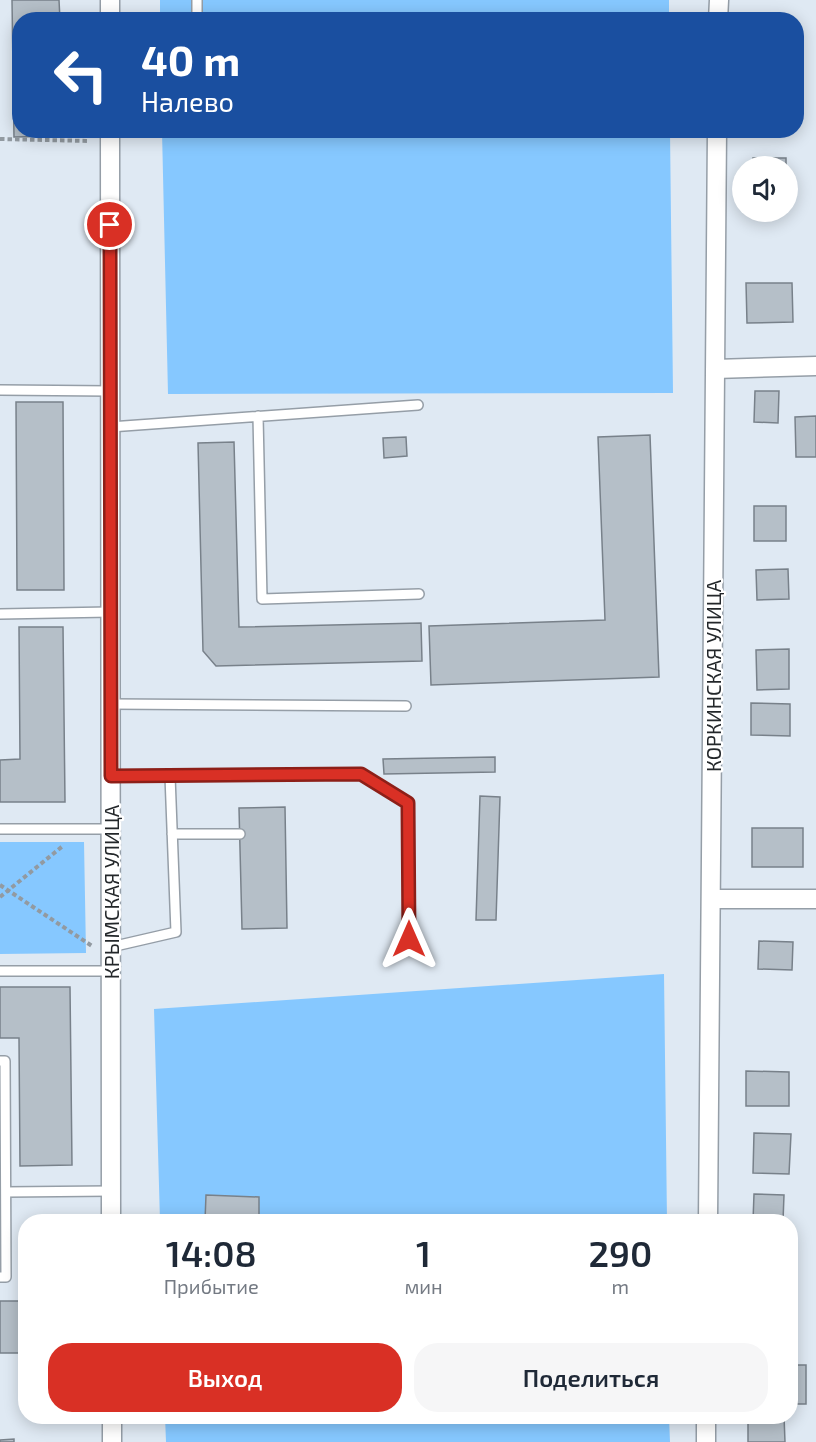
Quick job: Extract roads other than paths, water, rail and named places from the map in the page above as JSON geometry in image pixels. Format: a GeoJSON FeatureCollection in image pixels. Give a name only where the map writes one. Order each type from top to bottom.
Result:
{"type":"FeatureCollection","features":[{"type":"Feature","properties":{"kind":"street","name":"КРЫМСКАЯ УЛИЦА"},"geometry":{"type":"LineString","coordinates":[[110,138],[111,1214]]}},
{"type":"Feature","properties":{"kind":"street","name":"КОРКИНСКАЯ УЛИЦА"},"geometry":{"type":"LineString","coordinates":[[708,1214],[717,138]]}},
{"type":"Feature","properties":{"kind":"street"},"geometry":{"type":"LineString","coordinates":[[715,369],[816,366]]}},
{"type":"Feature","properties":{"kind":"street"},"geometry":{"type":"LineString","coordinates":[[711,898],[816,899]]}},
{"type":"Feature","properties":{"kind":"street"},"geometry":{"type":"LineString","coordinates":[[112,1424],[112,1442]]}},
{"type":"Feature","properties":{"kind":"street"},"geometry":{"type":"LineString","coordinates":[[706,1424],[706,1442]]}},
{"type":"Feature","properties":{"kind":"lane"},"geometry":{"type":"LineString","coordinates":[[0,390],[110,391]]}},
{"type":"Feature","properties":{"kind":"lane"},"geometry":{"type":"LineString","coordinates":[[110,427],[418,405]]}},
{"type":"Feature","properties":{"kind":"lane"},"geometry":{"type":"LineString","coordinates":[[258,416],[262,599],[419,594]]}},
{"type":"Feature","properties":{"kind":"lane"},"geometry":{"type":"LineString","coordinates":[[0,614],[111,612]]}},
{"type":"Feature","properties":{"kind":"lane"},"geometry":{"type":"LineString","coordinates":[[111,704],[406,706]]}},
{"type":"Feature","properties":{"kind":"lane"},"geometry":{"type":"LineString","coordinates":[[111,776],[361,774],[408,803],[409,939]]}},
{"type":"Feature","properties":{"kind":"lane"},"geometry":{"type":"LineString","coordinates":[[0,971],[111,958],[176,932],[170,776]]}},
{"type":"Feature","properties":{"kind":"lane"},"geometry":{"type":"LineString","coordinates":[[0,830],[111,829]]}},
{"type":"Feature","properties":{"kind":"lane"},"geometry":{"type":"LineString","coordinates":[[172,834],[240,834]]}},
{"type":"Feature","properties":{"kind":"lane"},"geometry":{"type":"LineString","coordinates":[[0,1061],[5,1061],[6,1192],[6,1277],[0,1277]]}},
{"type":"Feature","properties":{"kind":"lane"},"geometry":{"type":"LineString","coordinates":[[6,1192],[111,1191]]}}]}
